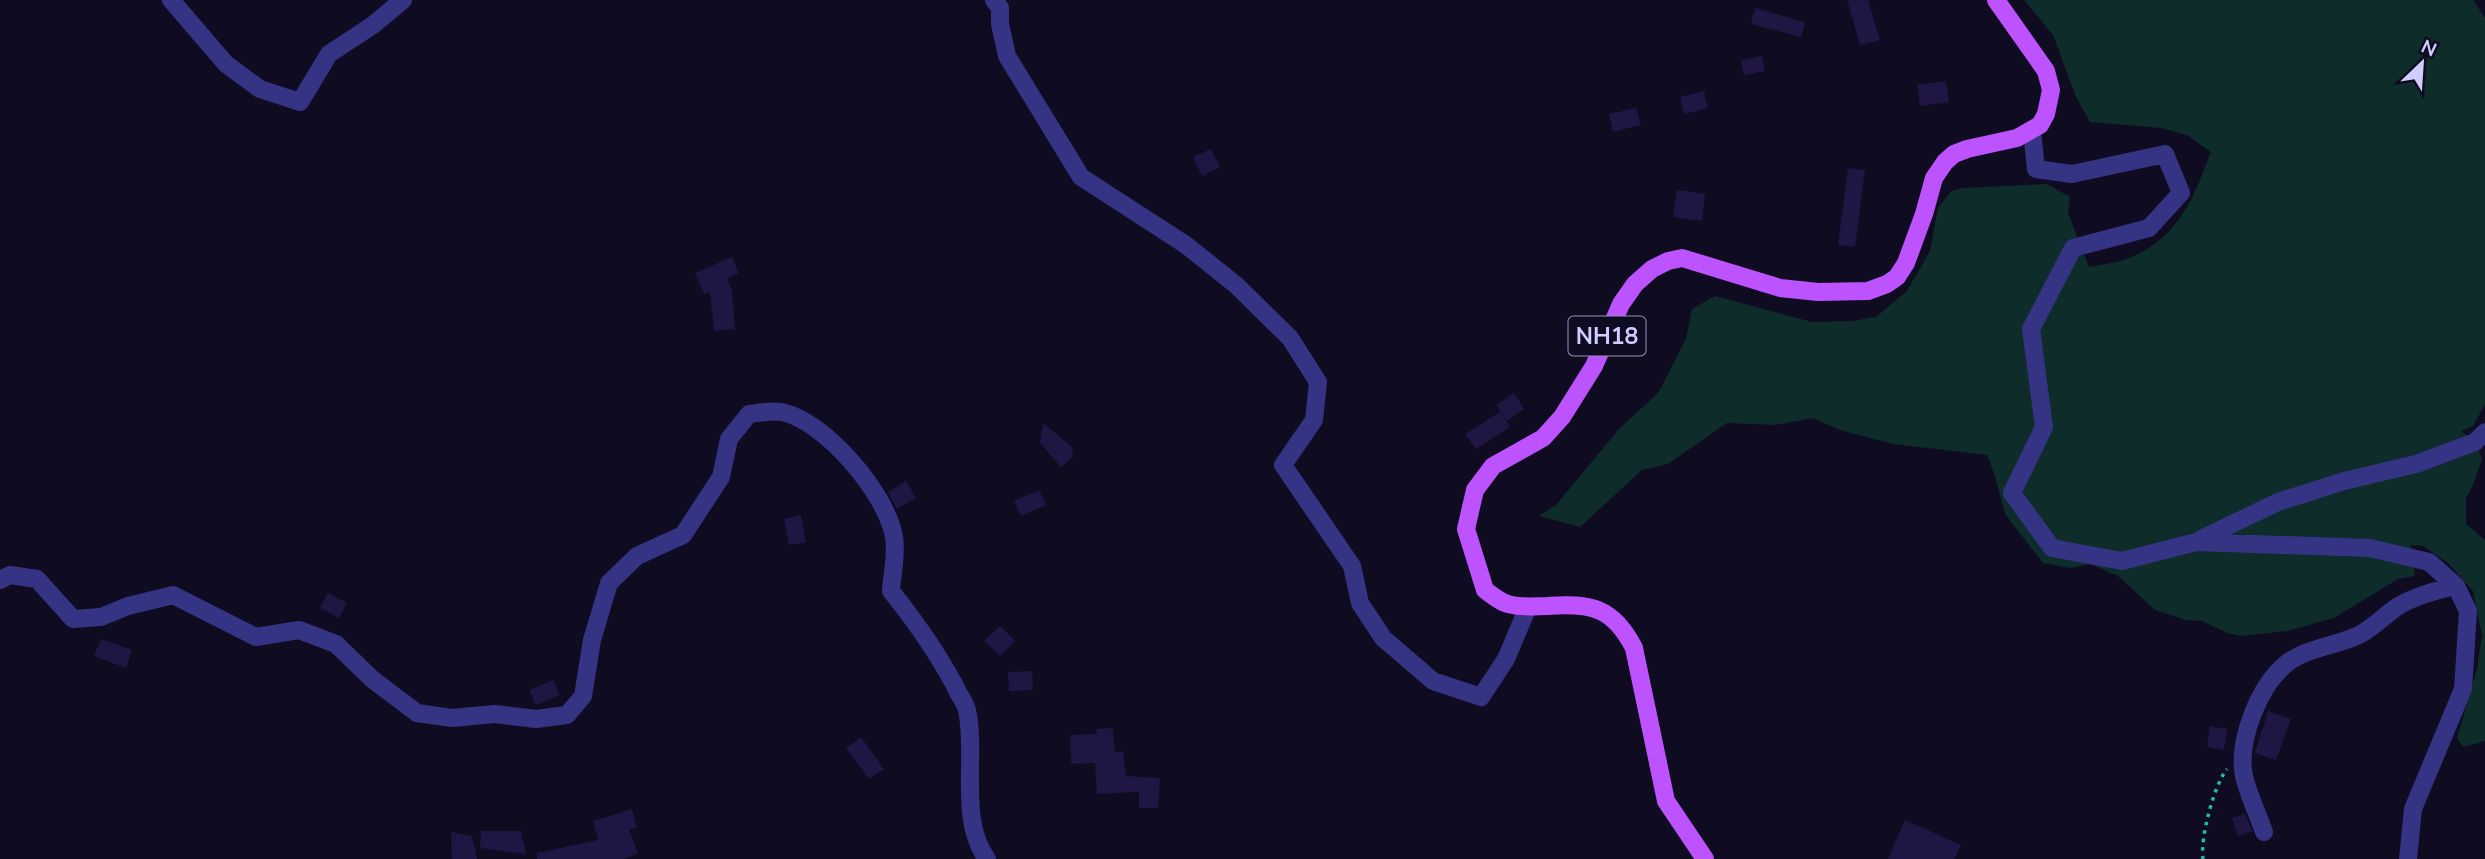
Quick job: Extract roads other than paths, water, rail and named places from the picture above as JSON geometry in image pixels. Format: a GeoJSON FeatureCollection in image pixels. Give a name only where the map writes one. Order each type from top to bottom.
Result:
{"type":"FeatureCollection","features":[{"type":"Feature","properties":{"kind":"main road"},"geometry":{"type":"LineString","coordinates":[[1996,0],[2046,71],[2052,90],[2046,114],[2040,125],[2032,131]]}},
{"type":"Feature","properties":{"kind":"main road","name":"NH18"},"geometry":{"type":"LineString","coordinates":[[1705,859],[1666,801],[1634,648],[1626,632],[1617,620],[1603,611],[1567,605],[1510,605],[1485,590],[1466,529],[1475,489],[1493,466],[1544,438],[1562,417],[1594,366],[1621,304],[1635,284],[1660,265],[1682,258],[1780,288],[1818,292],[1868,291],[1897,277],[1906,263],[1934,178],[1945,162],[1954,154],[1967,149],[2017,138],[2032,131]]}},
{"type":"Feature","properties":{"kind":"street"},"geometry":{"type":"LineString","coordinates":[[171,0],[226,64],[260,89],[300,102],[329,54],[373,25],[402,0]]}},
{"type":"Feature","properties":{"kind":"street"},"geometry":{"type":"LineString","coordinates":[[994,0],[1000,8],[1000,24],[1007,56],[1082,177],[1186,245],[1236,285],[1290,338],[1318,382],[1314,420],[1283,465],[1352,566],[1360,603],[1383,638],[1433,681],[1481,697],[1506,659],[1528,607]]}},
{"type":"Feature","properties":{"kind":"street"},"geometry":{"type":"LineString","coordinates":[[2032,131],[2036,169],[2072,174],[2165,154],[2181,193],[2149,228],[2073,248],[2031,329],[2044,427],[2012,493],[2052,548],[2122,561],[2196,542],[2278,502],[2344,481],[2416,464],[2475,442],[2485,432]]}},
{"type":"Feature","properties":{"kind":"street"},"geometry":{"type":"LineString","coordinates":[[0,580],[10,575],[37,579],[73,618],[101,617],[128,606],[173,595],[256,637],[299,630],[336,644],[372,679],[417,713],[452,718],[495,714],[536,719],[567,715],[583,696],[594,628],[609,583],[637,556],[683,535],[721,477],[729,439],[749,414],[781,412],[820,430],[859,469],[889,521],[894,538],[891,591],[915,621],[946,669],[967,709],[971,818],[987,859]]}},
{"type":"Feature","properties":{"kind":"street"},"geometry":{"type":"LineString","coordinates":[[2196,542],[2370,548],[2429,562],[2456,586],[2468,611],[2463,689],[2413,809],[2408,859]]}},
{"type":"Feature","properties":{"kind":"street"},"geometry":{"type":"LineString","coordinates":[[2264,832],[2244,776],[2243,750],[2256,706],[2265,689],[2286,663],[2361,634],[2401,605],[2430,592],[2456,586]]}}]}
